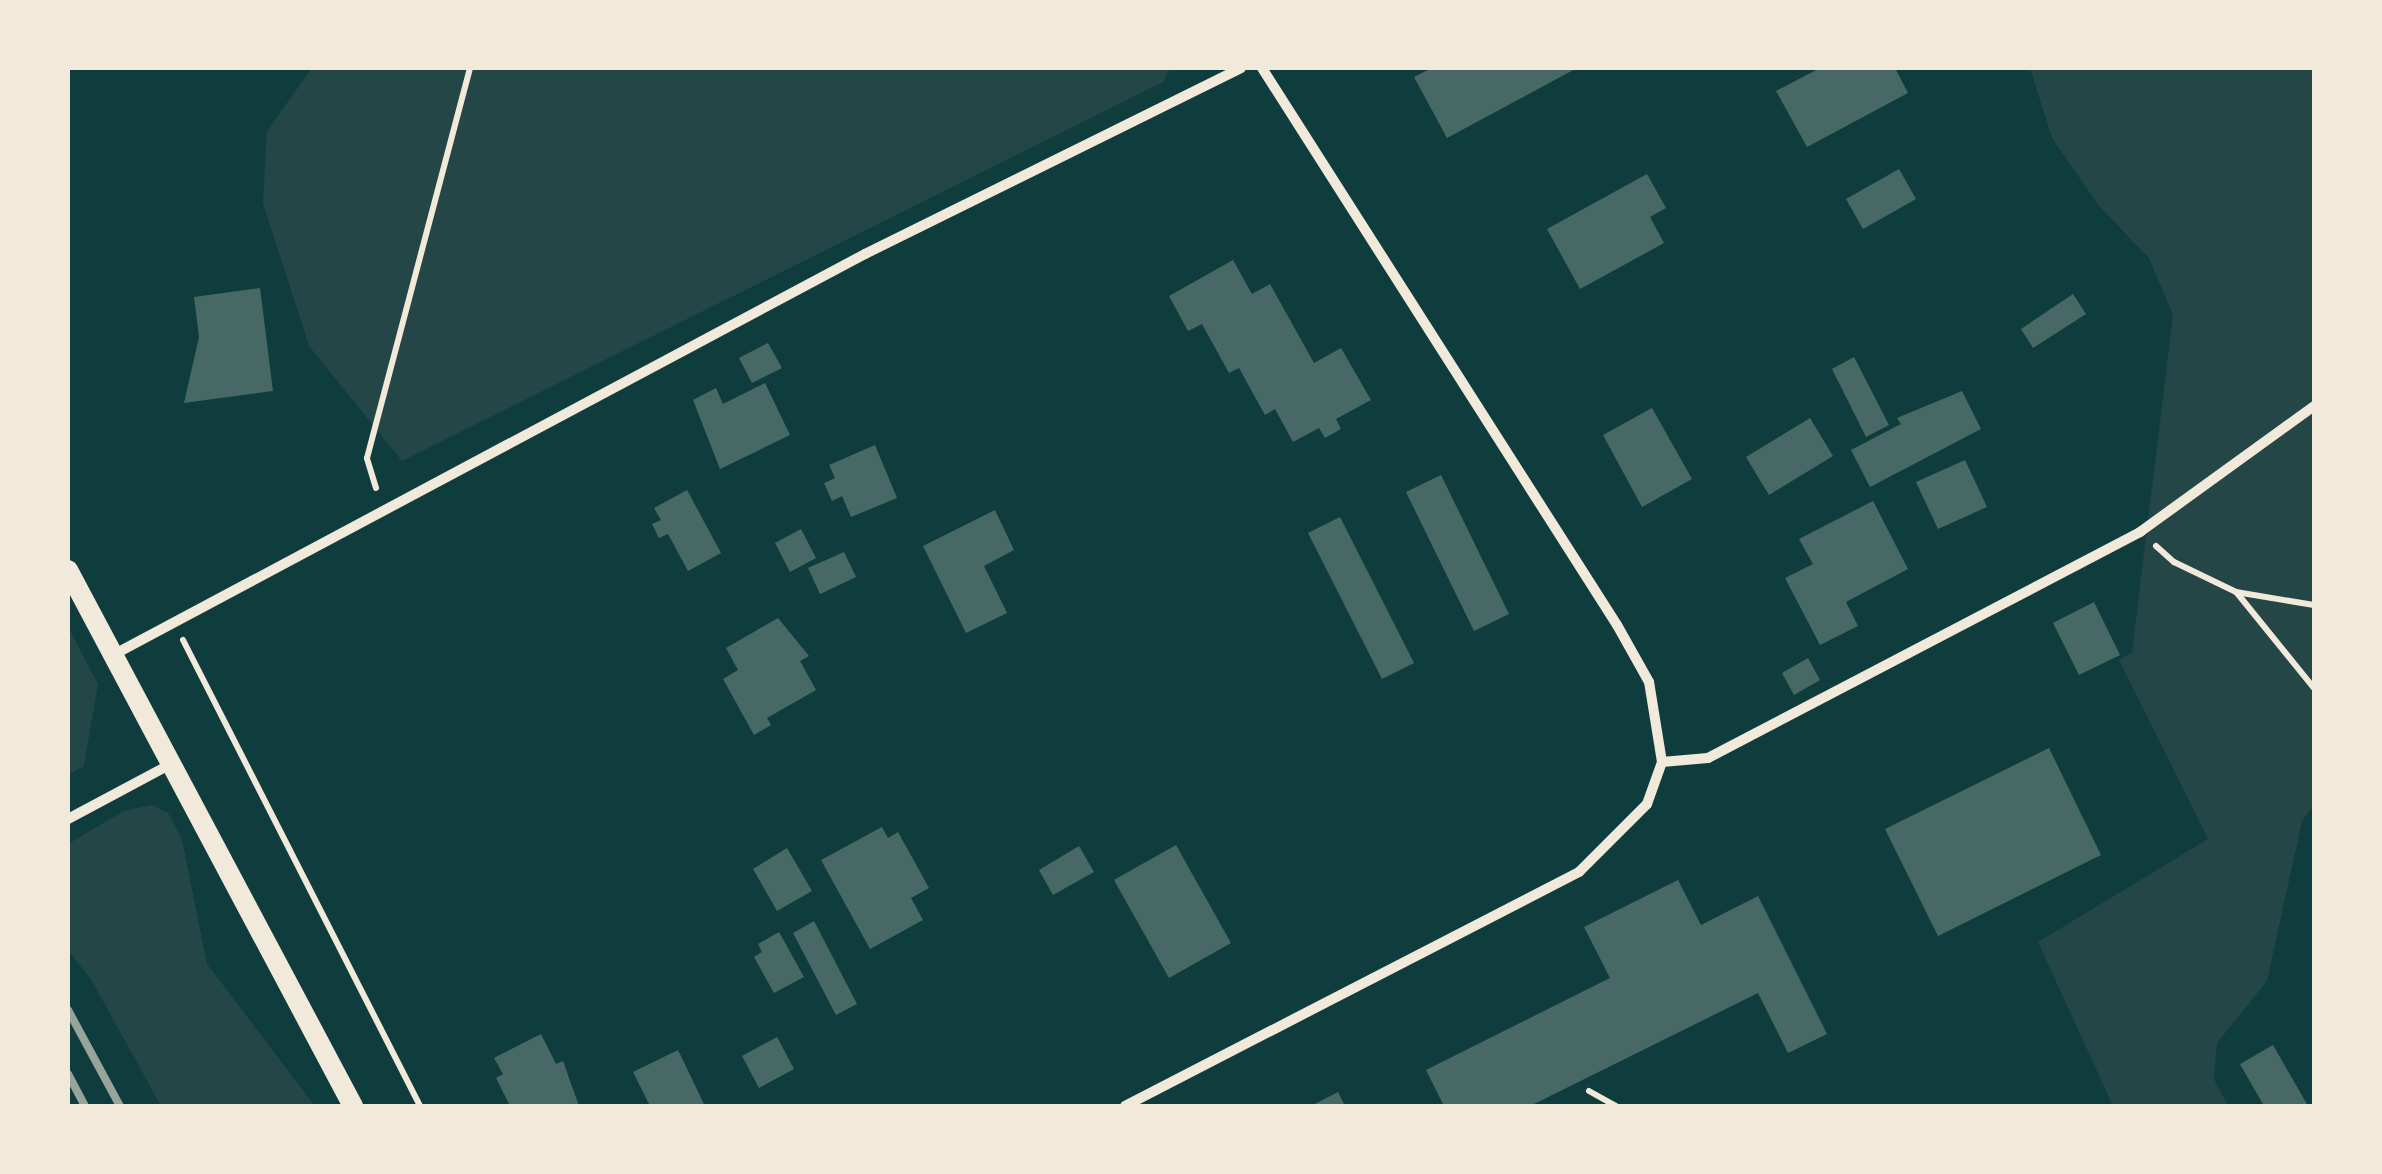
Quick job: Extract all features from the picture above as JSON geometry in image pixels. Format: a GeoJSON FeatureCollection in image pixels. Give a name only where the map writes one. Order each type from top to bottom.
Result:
{"type":"FeatureCollection","features":[{"type":"Feature","properties":{"kind":"main road"},"geometry":{"type":"LineString","coordinates":[[68,570],[353,1106]]}},
{"type":"Feature","properties":{"kind":"street"},"geometry":{"type":"LineString","coordinates":[[113,655],[382,508],[865,254],[1241,68]]}},
{"type":"Feature","properties":{"kind":"street"},"geometry":{"type":"LineString","coordinates":[[1126,1106],[1579,872],[1646,804],[1662,762],[1649,682],[1617,626],[1262,68]]}},
{"type":"Feature","properties":{"kind":"street"},"geometry":{"type":"LineString","coordinates":[[1662,762],[1708,758],[2140,532],[2314,406]]}},
{"type":"Feature","properties":{"kind":"street"},"geometry":{"type":"LineString","coordinates":[[68,819],[170,764]]}},
{"type":"Feature","properties":{"kind":"path"},"geometry":{"type":"LineString","coordinates":[[382,508],[367,458],[470,68]]}},
{"type":"Feature","properties":{"kind":"path"},"geometry":{"type":"LineString","coordinates":[[2140,532],[2174,562],[2236,592],[2314,606]]}},
{"type":"Feature","properties":{"kind":"path"},"geometry":{"type":"LineString","coordinates":[[2236,592],[2314,688]]}},
{"type":"Feature","properties":{"kind":"path"},"geometry":{"type":"LineString","coordinates":[[174,622],[420,1106]]}},
{"type":"Feature","properties":{"kind":"path"},"geometry":{"type":"LineString","coordinates":[[1589,1091],[1616,1106]]}},
{"type":"Feature","properties":{"kind":"shaded area"},"geometry":{"type":"Polygon","coordinates":[[[312,68],[1170,68],[1163,82],[402,461],[309,346],[263,203],[267,131],[312,68]]]}},
{"type":"Feature","properties":{"kind":"shaded area"},"geometry":{"type":"Polygon","coordinates":[[[2030,68],[2314,68],[2314,805],[2302,821],[2267,981],[2217,1043],[2214,1079],[2228,1106],[2113,1106],[2038,942],[2208,839],[2119,660],[2132,652],[2173,315],[2149,258],[2099,206],[2052,138],[2030,68]]]}},
{"type":"Feature","properties":{"kind":"shaded area"},"geometry":{"type":"Polygon","coordinates":[[[68,627],[98,684],[84,766],[68,775],[68,627]]]}},
{"type":"Feature","properties":{"kind":"shaded area"},"geometry":{"type":"Polygon","coordinates":[[[152,805],[168,813],[182,839],[207,964],[315,1106],[161,1106],[92,981],[68,950],[68,844],[124,811],[152,805]]]}},
{"type":"Feature","properties":{"kind":"building"},"geometry":{"type":"Polygon","coordinates":[[[1432,68],[1577,68],[1447,138],[1414,77],[1432,68]]]}},
{"type":"Feature","properties":{"kind":"building"},"geometry":{"type":"Polygon","coordinates":[[[1820,68],[1895,68],[1908,93],[1807,147],[1776,91],[1820,68]]]}},
{"type":"Feature","properties":{"kind":"building"},"geometry":{"type":"Polygon","coordinates":[[[1899,169],[1916,199],[1863,229],[1846,199],[1899,169]]]}},
{"type":"Feature","properties":{"kind":"building"},"geometry":{"type":"Polygon","coordinates":[[[1647,174],[1666,208],[1650,217],[1664,243],[1580,289],[1547,229],[1647,174]]]}},
{"type":"Feature","properties":{"kind":"building"},"geometry":{"type":"Polygon","coordinates":[[[1233,260],[1252,294],[1270,284],[1314,363],[1341,348],[1371,400],[1336,419],[1341,429],[1325,438],[1319,428],[1293,442],[1275,409],[1265,415],[1239,368],[1229,373],[1202,324],[1188,331],[1169,296],[1233,260]]]}},
{"type":"Feature","properties":{"kind":"building"},"geometry":{"type":"Polygon","coordinates":[[[260,288],[273,391],[184,403],[199,337],[194,297],[260,288]]]}},
{"type":"Feature","properties":{"kind":"building"},"geometry":{"type":"Polygon","coordinates":[[[2073,294],[2086,314],[2033,348],[2021,329],[2073,294]]]}},
{"type":"Feature","properties":{"kind":"building"},"geometry":{"type":"Polygon","coordinates":[[[768,343],[782,368],[752,383],[739,358],[768,343]]]}},
{"type":"Feature","properties":{"kind":"building"},"geometry":{"type":"Polygon","coordinates":[[[1854,357],[1889,425],[1866,437],[1832,369],[1854,357]]]}},
{"type":"Feature","properties":{"kind":"building"},"geometry":{"type":"Polygon","coordinates":[[[765,383],[790,435],[720,469],[693,400],[716,388],[723,404],[765,383]]]}},
{"type":"Feature","properties":{"kind":"building"},"geometry":{"type":"Polygon","coordinates":[[[1962,391],[1981,429],[1870,487],[1851,450],[1901,424],[1897,418],[1962,391]]]}},
{"type":"Feature","properties":{"kind":"building"},"geometry":{"type":"Polygon","coordinates":[[[1652,408],[1692,479],[1642,507],[1603,435],[1652,408]]]}},
{"type":"Feature","properties":{"kind":"building"},"geometry":{"type":"Polygon","coordinates":[[[1810,418],[1833,456],[1769,495],[1746,457],[1810,418]]]}},
{"type":"Feature","properties":{"kind":"building"},"geometry":{"type":"Polygon","coordinates":[[[875,445],[897,498],[851,517],[842,496],[832,501],[824,483],[835,478],[829,465],[875,445]]]}},
{"type":"Feature","properties":{"kind":"building"},"geometry":{"type":"Polygon","coordinates":[[[1965,460],[1987,507],[1938,529],[1916,482],[1965,460]]]}},
{"type":"Feature","properties":{"kind":"building"},"geometry":{"type":"Polygon","coordinates":[[[1441,475],[1509,614],[1474,631],[1406,492],[1441,475]]]}},
{"type":"Feature","properties":{"kind":"building"},"geometry":{"type":"Polygon","coordinates":[[[687,490],[721,553],[688,571],[668,534],[659,538],[652,524],[661,520],[654,508],[687,490]]]}},
{"type":"Feature","properties":{"kind":"building"},"geometry":{"type":"Polygon","coordinates":[[[1873,501],[1908,569],[1846,602],[1858,626],[1820,645],[1785,578],[1813,564],[1799,539],[1873,501]]]}},
{"type":"Feature","properties":{"kind":"building"},"geometry":{"type":"Polygon","coordinates":[[[995,510],[1014,550],[984,566],[1007,613],[966,633],[923,546],[995,510]]]}},
{"type":"Feature","properties":{"kind":"building"},"geometry":{"type":"Polygon","coordinates":[[[1340,517],[1414,663],[1382,679],[1308,533],[1340,517]]]}},
{"type":"Feature","properties":{"kind":"building"},"geometry":{"type":"Polygon","coordinates":[[[801,529],[816,558],[790,572],[775,543],[801,529]]]}},
{"type":"Feature","properties":{"kind":"building"},"geometry":{"type":"Polygon","coordinates":[[[844,552],[856,577],[820,594],[808,568],[844,552]]]}},
{"type":"Feature","properties":{"kind":"building"},"geometry":{"type":"Polygon","coordinates":[[[2094,602],[2120,655],[2079,675],[2053,623],[2094,602]]]}},
{"type":"Feature","properties":{"kind":"building"},"geometry":{"type":"Polygon","coordinates":[[[778,618],[809,656],[800,661],[816,690],[767,718],[771,725],[754,735],[723,679],[738,670],[726,648],[778,618]]]}},
{"type":"Feature","properties":{"kind":"building"},"geometry":{"type":"Polygon","coordinates":[[[1808,658],[1820,680],[1794,695],[1782,673],[1808,658]]]}},
{"type":"Feature","properties":{"kind":"building"},"geometry":{"type":"Polygon","coordinates":[[[2049,748],[2101,855],[1938,936],[1885,829],[2049,748]]]}},
{"type":"Feature","properties":{"kind":"building"},"geometry":{"type":"Polygon","coordinates":[[[882,827],[888,838],[898,832],[929,888],[911,898],[923,920],[870,949],[821,860],[882,827]]]}},
{"type":"Feature","properties":{"kind":"building"},"geometry":{"type":"Polygon","coordinates":[[[1176,845],[1231,943],[1169,978],[1114,880],[1176,845]]]}},
{"type":"Feature","properties":{"kind":"building"},"geometry":{"type":"Polygon","coordinates":[[[1079,846],[1094,872],[1053,895],[1039,870],[1079,846]]]}},
{"type":"Feature","properties":{"kind":"building"},"geometry":{"type":"Polygon","coordinates":[[[787,848],[812,891],[777,911],[753,869],[787,848]]]}},
{"type":"Feature","properties":{"kind":"building"},"geometry":{"type":"Polygon","coordinates":[[[1678,880],[1701,925],[1758,896],[1827,1034],[1788,1053],[1758,993],[1530,1106],[1444,1106],[1426,1070],[1610,978],[1584,927],[1678,880]]]}},
{"type":"Feature","properties":{"kind":"building"},"geometry":{"type":"Polygon","coordinates":[[[814,921],[857,1004],[836,1015],[793,933],[814,921]]]}},
{"type":"Feature","properties":{"kind":"building"},"geometry":{"type":"Polygon","coordinates":[[[779,932],[804,977],[774,993],[754,957],[762,952],[758,944],[779,932]]]}},
{"type":"Feature","properties":{"kind":"building"},"geometry":{"type":"Polygon","coordinates":[[[541,1034],[556,1064],[563,1061],[579,1106],[510,1106],[496,1078],[503,1074],[494,1058],[541,1034]]]}},
{"type":"Feature","properties":{"kind":"building"},"geometry":{"type":"Polygon","coordinates":[[[777,1037],[794,1069],[759,1088],[742,1056],[777,1037]]]}},
{"type":"Feature","properties":{"kind":"building"},"geometry":{"type":"Polygon","coordinates":[[[2273,1045],[2308,1106],[2264,1106],[2240,1064],[2273,1045]]]}},
{"type":"Feature","properties":{"kind":"building"},"geometry":{"type":"Polygon","coordinates":[[[678,1050],[704,1104],[650,1106],[633,1072],[678,1050]]]}},
{"type":"Feature","properties":{"kind":"building"},"geometry":{"type":"Polygon","coordinates":[[[1338,1092],[1345,1106],[1311,1106],[1338,1092]]]}},
{"type":"Feature","properties":{"kind":"railway"},"geometry":{"type":"LineString","coordinates":[[68,1010],[120,1106]]}},
{"type":"Feature","properties":{"kind":"railway"},"geometry":{"type":"LineString","coordinates":[[68,1074],[85,1106]]}}]}
